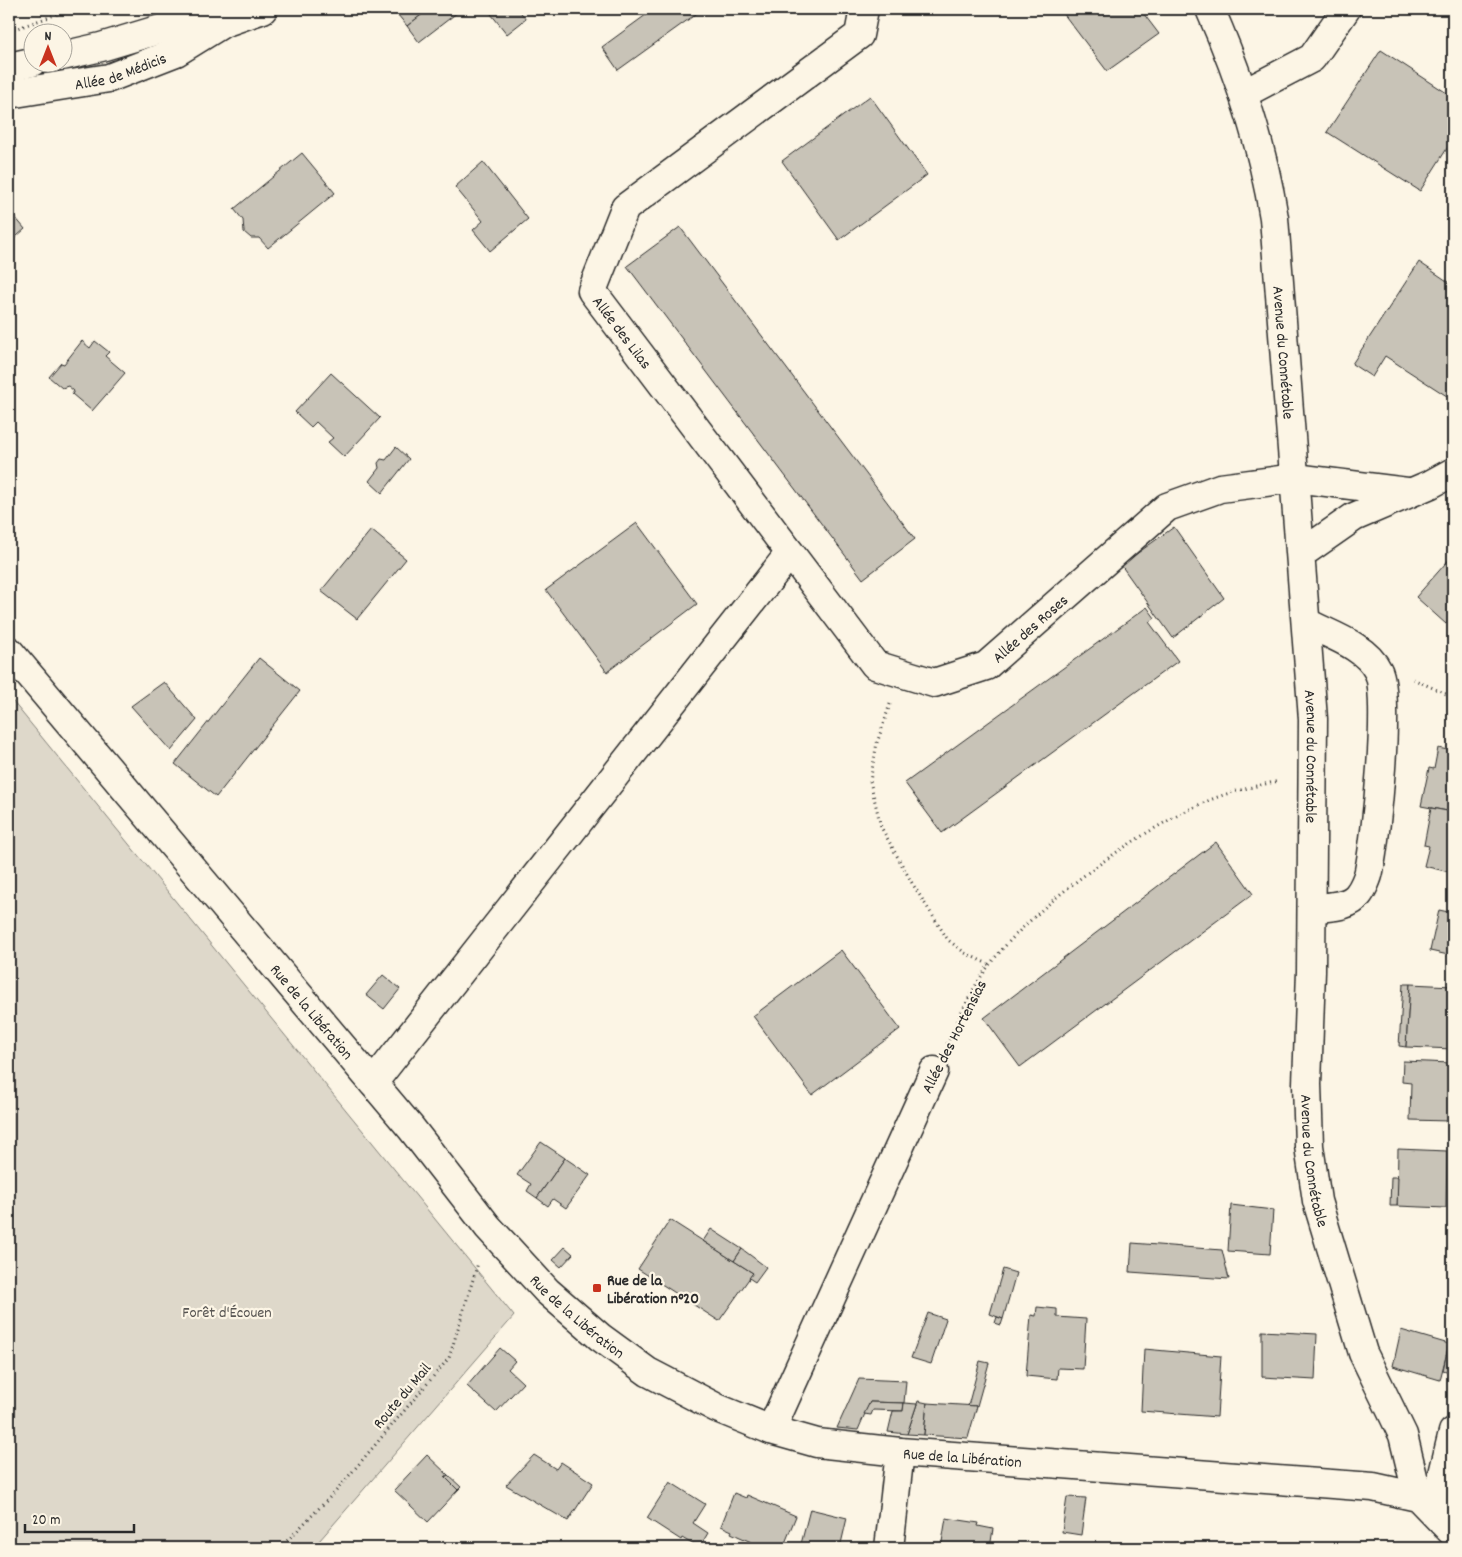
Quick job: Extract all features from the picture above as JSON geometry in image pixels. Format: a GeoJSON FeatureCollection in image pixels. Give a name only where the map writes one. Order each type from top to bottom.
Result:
{"type":"FeatureCollection","features":[{"type":"Feature","properties":{"kind":"street","name":"Allée de Médicis"},"geometry":{"type":"LineString","coordinates":[[9,94],[109,78],[176,52],[223,23],[263,9]]}},
{"type":"Feature","properties":{"kind":"street","name":"Allée des Lilas"},"geometry":{"type":"LineString","coordinates":[[790,553],[592,291],[625,208],[859,35],[864,9]]}},
{"type":"Feature","properties":{"kind":"street","name":"Avenue du Connétable"},"geometry":{"type":"LineString","coordinates":[[1210,9],[1242,94],[1268,176],[1274,218],[1313,719],[1312,908],[1308,1084],[1309,1146],[1317,1200],[1363,1353],[1436,1504]]}},
{"type":"Feature","properties":{"kind":"street"},"geometry":{"type":"LineString","coordinates":[[1242,94],[1312,58],[1346,9]]}},
{"type":"Feature","properties":{"kind":"street","name":"Allée de Médicis"},"geometry":{"type":"LineString","coordinates":[[72,54],[101,47],[174,24],[223,23]]}},
{"type":"Feature","properties":{"kind":"street"},"geometry":{"type":"LineString","coordinates":[[9,67],[22,64]]}},
{"type":"Feature","properties":{"kind":"street"},"geometry":{"type":"LineString","coordinates":[[1301,554],[1354,517],[1407,492],[1432,484],[1453,472]]}},
{"type":"Feature","properties":{"kind":"street","name":"Allée des Roses"},"geometry":{"type":"LineString","coordinates":[[790,553],[875,665],[934,683],[986,666],[1167,507],[1220,488],[1295,478],[1407,492]]}},
{"type":"Feature","properties":{"kind":"street"},"geometry":{"type":"LineString","coordinates":[[372,1083],[790,553]]}},
{"type":"Feature","properties":{"kind":"street"},"geometry":{"type":"LineString","coordinates":[[1307,623],[1355,647],[1372,660],[1379,672],[1384,693],[1379,788],[1369,872],[1358,895],[1347,904],[1312,908]]}},
{"type":"Feature","properties":{"kind":"street","name":"Rue de la Libération"},"geometry":{"type":"LineString","coordinates":[[9,651],[372,1083],[488,1227],[547,1291],[600,1337],[648,1372],[717,1408],[770,1430],[817,1443],[900,1452],[1373,1487],[1436,1504]]}},
{"type":"Feature","properties":{"kind":"street","name":"Allée des Hortensias"},"geometry":{"type":"LineString","coordinates":[[770,1430],[934,1071]]}},
{"type":"Feature","properties":{"kind":"street"},"geometry":{"type":"LineString","coordinates":[[1453,1432],[1436,1504],[1453,1533]]}},
{"type":"Feature","properties":{"kind":"street"},"geometry":{"type":"LineString","coordinates":[[889,1548],[900,1452]]}},
{"type":"Feature","properties":{"kind":"path"},"geometry":{"type":"LineString","coordinates":[[9,31],[72,9]]}},
{"type":"Feature","properties":{"kind":"path"},"geometry":{"type":"LineString","coordinates":[[1442,9],[1453,14]]}},
{"type":"Feature","properties":{"kind":"path"},"geometry":{"type":"LineString","coordinates":[[901,673],[877,743],[870,782],[881,827],[912,883],[948,940],[965,953],[990,964]]}},
{"type":"Feature","properties":{"kind":"path","name":"Allée des Hortensias"},"geometry":{"type":"LineString","coordinates":[[934,1071],[972,992],[990,964],[1015,935],[1105,861],[1152,830],[1210,800],[1247,788],[1313,777]]}},
{"type":"Feature","properties":{"kind":"path","name":"Route du Mail"},"geometry":{"type":"LineString","coordinates":[[280,1548],[336,1491],[449,1358],[488,1227]]}},
{"type":"Feature","properties":{"kind":"green space","name":"Forêt d'Écouen"},"geometry":{"type":"Polygon","coordinates":[[[9,697],[514,1316],[313,1548],[9,1548],[9,697]]]}},
{"type":"Feature","properties":{"kind":"building"},"geometry":{"type":"Polygon","coordinates":[[[393,9],[429,9],[407,26],[393,9]]]}},
{"type":"Feature","properties":{"kind":"building"},"geometry":{"type":"Polygon","coordinates":[[[429,9],[462,9],[419,42],[407,26],[429,9]]]}},
{"type":"Feature","properties":{"kind":"building"},"geometry":{"type":"Polygon","coordinates":[[[487,9],[518,9],[526,19],[507,34],[487,9]]]}},
{"type":"Feature","properties":{"kind":"building"},"geometry":{"type":"Polygon","coordinates":[[[654,9],[703,9],[618,70],[602,47],[654,9]]]}},
{"type":"Feature","properties":{"kind":"building"},"geometry":{"type":"Polygon","coordinates":[[[1060,9],[1140,9],[1159,34],[1107,71],[1060,9]]]}},
{"type":"Feature","properties":{"kind":"building"},"geometry":{"type":"Polygon","coordinates":[[[1381,50],[1453,97],[1453,139],[1420,191],[1327,132],[1381,50]]]}},
{"type":"Feature","properties":{"kind":"building"},"geometry":{"type":"Polygon","coordinates":[[[870,96],[927,175],[839,240],[782,161],[870,96]]]}},
{"type":"Feature","properties":{"kind":"building"},"geometry":{"type":"Polygon","coordinates":[[[302,153],[335,193],[268,248],[259,238],[251,238],[244,232],[243,220],[234,209],[302,153]]]}},
{"type":"Feature","properties":{"kind":"building"},"geometry":{"type":"Polygon","coordinates":[[[483,162],[528,219],[490,251],[473,230],[483,221],[455,187],[483,162]]]}},
{"type":"Feature","properties":{"kind":"building"},"geometry":{"type":"Polygon","coordinates":[[[9,210],[25,229],[9,243],[9,210]]]}},
{"type":"Feature","properties":{"kind":"building"},"geometry":{"type":"Polygon","coordinates":[[[680,227],[915,539],[863,579],[627,266],[680,227]]]}},
{"type":"Feature","properties":{"kind":"building"},"geometry":{"type":"Polygon","coordinates":[[[1419,262],[1453,285],[1453,400],[1385,356],[1372,377],[1352,364],[1419,262]]]}},
{"type":"Feature","properties":{"kind":"building"},"geometry":{"type":"Polygon","coordinates":[[[82,341],[90,348],[95,341],[109,352],[105,356],[125,373],[92,411],[72,394],[74,391],[68,386],[62,388],[49,377],[61,363],[64,364],[82,341]]]}},
{"type":"Feature","properties":{"kind":"building"},"geometry":{"type":"Polygon","coordinates":[[[331,373],[380,418],[344,457],[328,442],[333,438],[316,422],[311,427],[295,412],[331,373]]]}},
{"type":"Feature","properties":{"kind":"building"},"geometry":{"type":"Polygon","coordinates":[[[396,447],[409,459],[382,493],[369,481],[379,468],[378,463],[381,459],[386,460],[396,447]]]}},
{"type":"Feature","properties":{"kind":"building"},"geometry":{"type":"Polygon","coordinates":[[[637,523],[697,604],[607,672],[546,590],[637,523]]]}},
{"type":"Feature","properties":{"kind":"building"},"geometry":{"type":"Polygon","coordinates":[[[1174,527],[1224,598],[1173,638],[1121,565],[1174,527]]]}},
{"type":"Feature","properties":{"kind":"building"},"geometry":{"type":"Polygon","coordinates":[[[371,530],[406,559],[357,619],[321,591],[371,530]]]}},
{"type":"Feature","properties":{"kind":"building"},"geometry":{"type":"Polygon","coordinates":[[[1453,555],[1453,616],[1446,624],[1416,597],[1453,555]]]}},
{"type":"Feature","properties":{"kind":"building"},"geometry":{"type":"Polygon","coordinates":[[[1147,607],[1155,618],[1149,622],[1178,661],[942,833],[905,783],[1147,607]]]}},
{"type":"Feature","properties":{"kind":"building"},"geometry":{"type":"Polygon","coordinates":[[[259,658],[300,691],[216,797],[175,764],[259,658]]]}},
{"type":"Feature","properties":{"kind":"building"},"geometry":{"type":"Polygon","coordinates":[[[164,682],[197,720],[171,751],[131,706],[164,682]]]}},
{"type":"Feature","properties":{"kind":"building"},"geometry":{"type":"Polygon","coordinates":[[[1438,748],[1453,751],[1453,812],[1421,806],[1429,768],[1434,769],[1438,748]]]}},
{"type":"Feature","properties":{"kind":"building"},"geometry":{"type":"Polygon","coordinates":[[[1431,808],[1453,812],[1453,873],[1424,866],[1429,846],[1424,845],[1431,808]]]}},
{"type":"Feature","properties":{"kind":"building"},"geometry":{"type":"Polygon","coordinates":[[[1216,842],[1253,894],[1020,1067],[984,1018],[1216,842]]]}},
{"type":"Feature","properties":{"kind":"building"},"geometry":{"type":"Polygon","coordinates":[[[1439,910],[1453,913],[1453,956],[1430,951],[1439,910]]]}},
{"type":"Feature","properties":{"kind":"building"},"geometry":{"type":"Polygon","coordinates":[[[841,950],[900,1029],[812,1095],[753,1016],[841,950]]]}},
{"type":"Feature","properties":{"kind":"building"},"geometry":{"type":"Polygon","coordinates":[[[383,975],[400,989],[384,1009],[366,995],[383,975]]]}},
{"type":"Feature","properties":{"kind":"building"},"geometry":{"type":"Polygon","coordinates":[[[1403,984],[1410,984],[1406,1047],[1399,1046],[1403,984]]]}},
{"type":"Feature","properties":{"kind":"building"},"geometry":{"type":"Polygon","coordinates":[[[1410,984],[1453,986],[1453,1049],[1406,1047],[1410,984]]]}},
{"type":"Feature","properties":{"kind":"building"},"geometry":{"type":"Polygon","coordinates":[[[1403,1061],[1451,1063],[1449,1121],[1410,1120],[1411,1083],[1402,1082],[1403,1061]]]}},
{"type":"Feature","properties":{"kind":"building"},"geometry":{"type":"Polygon","coordinates":[[[541,1142],[565,1158],[537,1198],[527,1191],[531,1184],[517,1175],[541,1142]]]}},
{"type":"Feature","properties":{"kind":"building"},"geometry":{"type":"Polygon","coordinates":[[[1398,1149],[1447,1151],[1446,1208],[1397,1206],[1398,1149]]]}},
{"type":"Feature","properties":{"kind":"building"},"geometry":{"type":"Polygon","coordinates":[[[565,1158],[590,1175],[566,1208],[553,1199],[548,1206],[537,1198],[565,1158]]]}},
{"type":"Feature","properties":{"kind":"building"},"geometry":{"type":"Polygon","coordinates":[[[1391,1177],[1398,1177],[1397,1206],[1390,1206],[1391,1177]]]}},
{"type":"Feature","properties":{"kind":"building"},"geometry":{"type":"Polygon","coordinates":[[[1231,1205],[1273,1210],[1270,1254],[1228,1251],[1231,1205]]]}},
{"type":"Feature","properties":{"kind":"building"},"geometry":{"type":"Polygon","coordinates":[[[670,1220],[753,1273],[719,1321],[638,1269],[670,1220]]]}},
{"type":"Feature","properties":{"kind":"building"},"geometry":{"type":"Polygon","coordinates":[[[711,1229],[742,1249],[734,1261],[703,1241],[711,1229]]]}},
{"type":"Feature","properties":{"kind":"building"},"geometry":{"type":"Polygon","coordinates":[[[1132,1243],[1222,1250],[1229,1279],[1130,1272],[1132,1243]]]}},
{"type":"Feature","properties":{"kind":"building"},"geometry":{"type":"Polygon","coordinates":[[[565,1247],[573,1254],[561,1267],[553,1260],[565,1247]]]}},
{"type":"Feature","properties":{"kind":"building"},"geometry":{"type":"Polygon","coordinates":[[[742,1249],[766,1267],[755,1282],[749,1278],[753,1273],[734,1261],[742,1249]]]}},
{"type":"Feature","properties":{"kind":"building"},"geometry":{"type":"Polygon","coordinates":[[[1003,1269],[1016,1273],[1003,1319],[990,1314],[1003,1269]]]}},
{"type":"Feature","properties":{"kind":"building"},"geometry":{"type":"Polygon","coordinates":[[[1453,1285],[1453,1307],[1448,1305],[1453,1285]]]}},
{"type":"Feature","properties":{"kind":"building"},"geometry":{"type":"Polygon","coordinates":[[[1037,1307],[1057,1309],[1057,1317],[1086,1319],[1083,1369],[1058,1368],[1057,1379],[1026,1376],[1031,1315],[1036,1316],[1037,1307]]]}},
{"type":"Feature","properties":{"kind":"building"},"geometry":{"type":"Polygon","coordinates":[[[928,1313],[946,1319],[931,1364],[911,1358],[928,1313]]]}},
{"type":"Feature","properties":{"kind":"building"},"geometry":{"type":"Polygon","coordinates":[[[997,1317],[1003,1319],[1001,1325],[995,1323],[997,1317]]]}},
{"type":"Feature","properties":{"kind":"building"},"geometry":{"type":"Polygon","coordinates":[[[1401,1330],[1449,1344],[1440,1380],[1393,1366],[1401,1330]]]}},
{"type":"Feature","properties":{"kind":"building"},"geometry":{"type":"Polygon","coordinates":[[[1262,1331],[1317,1334],[1315,1380],[1262,1377],[1262,1331]]]}},
{"type":"Feature","properties":{"kind":"building"},"geometry":{"type":"Polygon","coordinates":[[[1449,1344],[1453,1345],[1453,1373],[1443,1370],[1449,1344]]]}},
{"type":"Feature","properties":{"kind":"building"},"geometry":{"type":"Polygon","coordinates":[[[500,1348],[515,1361],[508,1369],[523,1383],[496,1412],[467,1386],[500,1348]]]}},
{"type":"Feature","properties":{"kind":"building"},"geometry":{"type":"Polygon","coordinates":[[[1144,1349],[1221,1356],[1217,1417],[1141,1411],[1144,1349]]]}},
{"type":"Feature","properties":{"kind":"building"},"geometry":{"type":"Polygon","coordinates":[[[980,1361],[989,1363],[977,1406],[968,1406],[980,1361]]]}},
{"type":"Feature","properties":{"kind":"building"},"geometry":{"type":"Polygon","coordinates":[[[859,1379],[906,1381],[904,1403],[870,1402],[858,1430],[837,1428],[859,1379]]]}},
{"type":"Feature","properties":{"kind":"building"},"geometry":{"type":"Polygon","coordinates":[[[918,1401],[927,1403],[924,1435],[907,1434],[918,1401]]]}},
{"type":"Feature","properties":{"kind":"building"},"geometry":{"type":"Polygon","coordinates":[[[870,1402],[904,1403],[903,1411],[873,1410],[871,1415],[864,1414],[870,1402]]]}},
{"type":"Feature","properties":{"kind":"building"},"geometry":{"type":"Polygon","coordinates":[[[904,1403],[917,1404],[907,1434],[888,1432],[893,1411],[903,1411],[904,1403]]]}},
{"type":"Feature","properties":{"kind":"building"},"geometry":{"type":"Polygon","coordinates":[[[927,1403],[977,1406],[968,1438],[924,1435],[927,1403]]]}},
{"type":"Feature","properties":{"kind":"building"},"geometry":{"type":"Polygon","coordinates":[[[427,1455],[448,1475],[445,1477],[458,1490],[428,1522],[394,1490],[427,1455]]]}},
{"type":"Feature","properties":{"kind":"building"},"geometry":{"type":"Polygon","coordinates":[[[534,1455],[556,1469],[561,1462],[593,1483],[568,1521],[506,1485],[534,1455]]]}},
{"type":"Feature","properties":{"kind":"building"},"geometry":{"type":"Polygon","coordinates":[[[448,1475],[461,1487],[458,1490],[445,1477],[448,1475]]]}},
{"type":"Feature","properties":{"kind":"building"},"geometry":{"type":"Polygon","coordinates":[[[670,1482],[705,1504],[693,1523],[708,1533],[699,1548],[682,1538],[681,1540],[647,1518],[670,1482]]]}},
{"type":"Feature","properties":{"kind":"building"},"geometry":{"type":"Polygon","coordinates":[[[734,1493],[746,1498],[747,1495],[796,1516],[783,1548],[757,1548],[758,1545],[731,1533],[732,1531],[721,1526],[734,1493]]]}},
{"type":"Feature","properties":{"kind":"building"},"geometry":{"type":"Polygon","coordinates":[[[1067,1497],[1086,1498],[1081,1535],[1062,1532],[1067,1497]]]}},
{"type":"Feature","properties":{"kind":"building"},"geometry":{"type":"Polygon","coordinates":[[[810,1509],[847,1518],[840,1548],[800,1548],[810,1509]]]}},
{"type":"Feature","properties":{"kind":"building"},"geometry":{"type":"Polygon","coordinates":[[[946,1518],[979,1523],[978,1526],[993,1529],[990,1548],[941,1548],[946,1518]]]}},
{"type":"Feature","properties":{"kind":"place","name":"Rue de la Libération n°20"},"geometry":{"type":"Point","coordinates":[597,1288]}}]}
